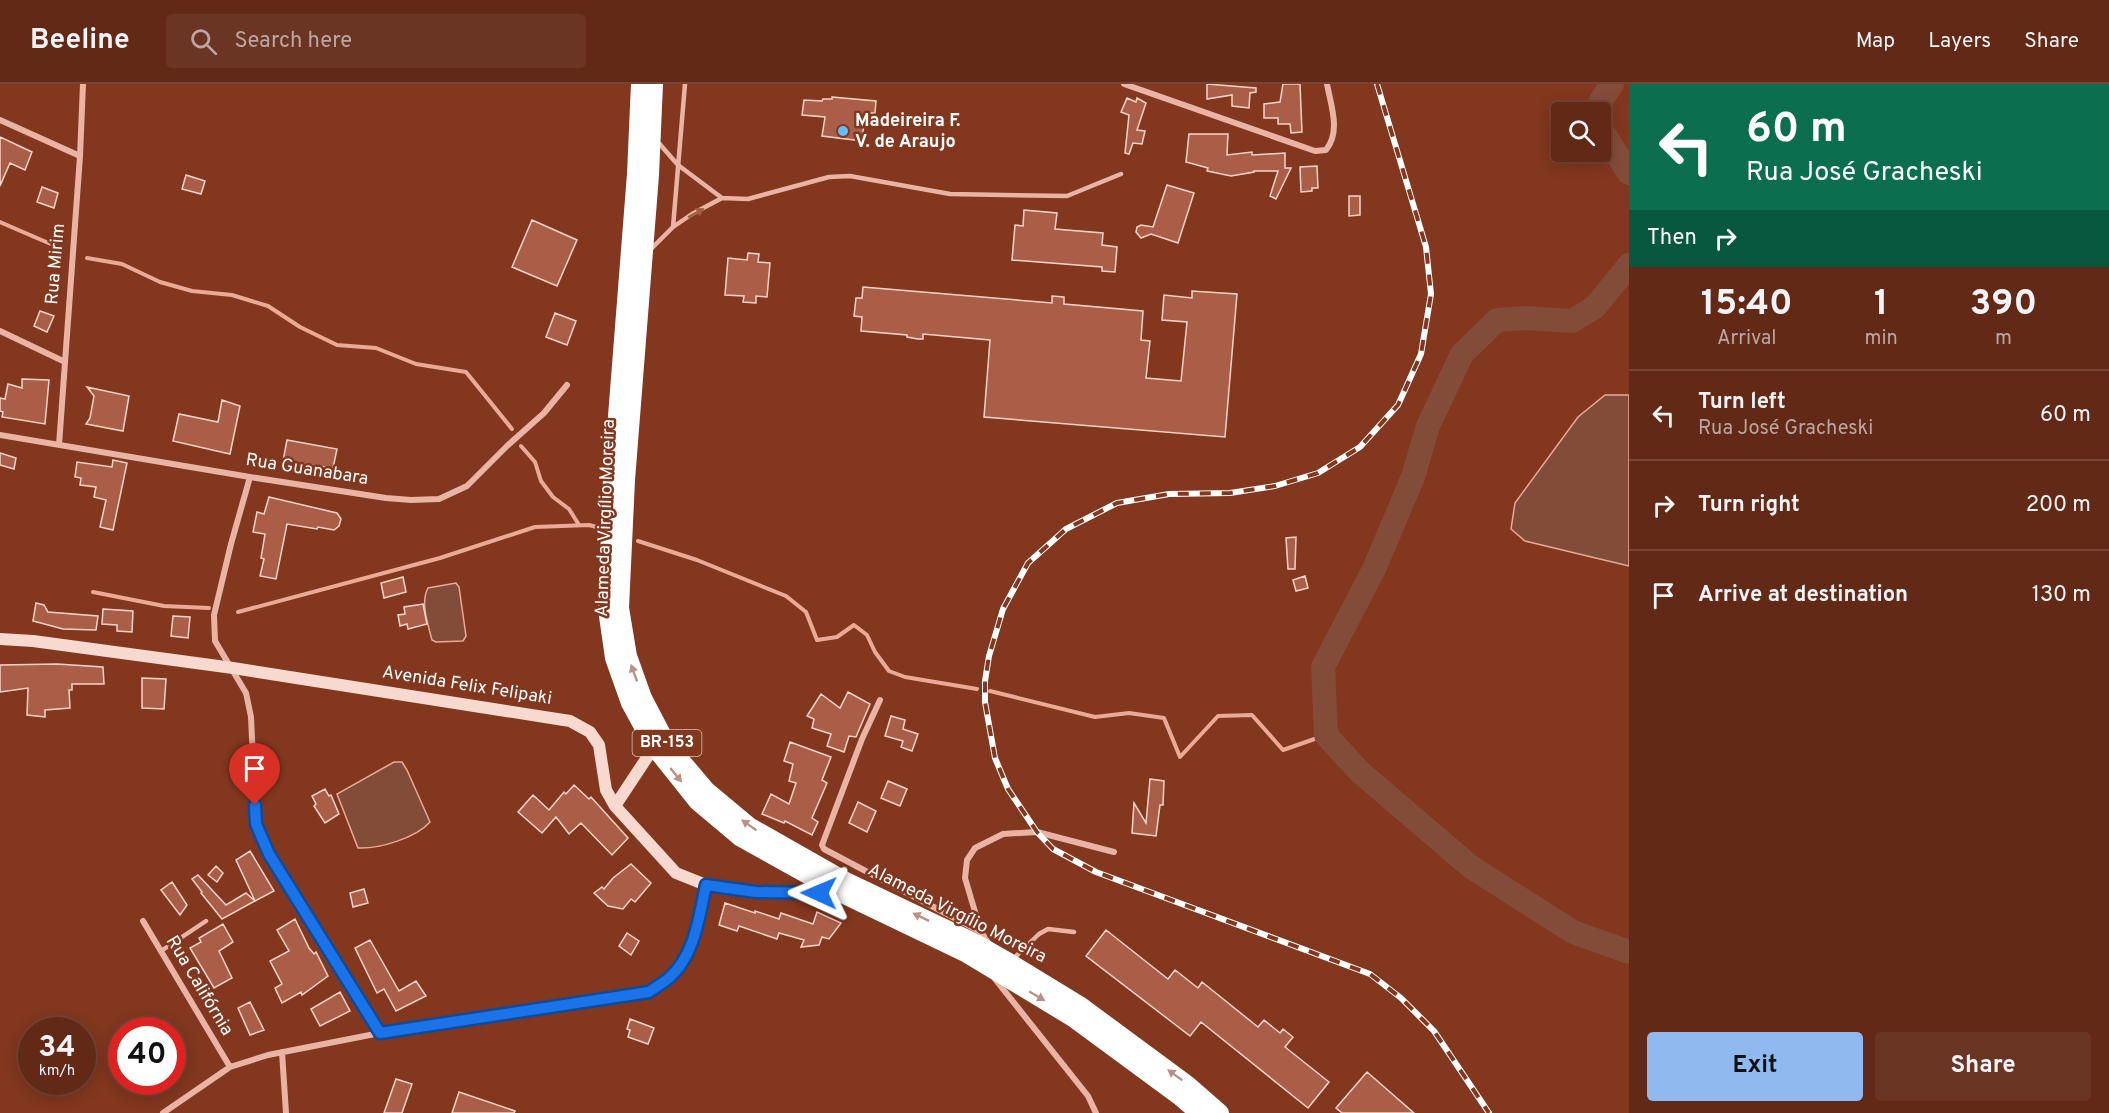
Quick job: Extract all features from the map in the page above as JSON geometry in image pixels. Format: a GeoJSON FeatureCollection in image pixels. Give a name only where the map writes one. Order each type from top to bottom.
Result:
{"type":"FeatureCollection","features":[{"type":"Feature","properties":{"kind":"highway","name":"Alameda Virgílio Moreira"},"geometry":{"type":"LineString","coordinates":[[640,84],[636,174],[612,480],[607,609],[614,658],[630,703],[654,747],[697,801],[741,838],[840,893],[967,954],[996,960],[1179,1095],[1199,1113]]}},
{"type":"Feature","properties":{"kind":"highway","name":"Alameda Virgílio Moreira"},"geometry":{"type":"LineString","coordinates":[[654,84],[650,134],[650,175],[626,480],[621,608],[628,656],[643,698],[667,744],[707,791],[749,826],[836,876],[1081,1006],[1188,1085],[1220,1113]]}},
{"type":"Feature","properties":{"kind":"street","name":"Rua Mirim"},"geometry":{"type":"LineString","coordinates":[[58,445],[80,156],[83,84]]}},
{"type":"Feature","properties":{"kind":"street"},"geometry":{"type":"LineString","coordinates":[[1124,84],[1315,152],[1326,150],[1334,141],[1335,128],[1327,84]]}},
{"type":"Feature","properties":{"kind":"street"},"geometry":{"type":"LineString","coordinates":[[0,120],[80,156]]}},
{"type":"Feature","properties":{"kind":"street"},"geometry":{"type":"LineString","coordinates":[[0,331],[63,361]]}},
{"type":"Feature","properties":{"kind":"street","name":"Rua Guanabara"},"geometry":{"type":"LineString","coordinates":[[0,435],[386,498],[439,499],[467,486],[544,413],[567,385]]}},
{"type":"Feature","properties":{"kind":"street"},"geometry":{"type":"LineString","coordinates":[[250,477],[214,615],[215,641],[246,693],[251,717],[256,824],[269,854],[380,1033]]}},
{"type":"Feature","properties":{"kind":"street","name":"Avenida Felix Felipaki"},"geometry":{"type":"LineString","coordinates":[[0,639],[33,641],[233,668],[570,721],[590,732],[599,745],[606,790],[615,806],[675,873],[706,885],[756,892],[840,893]]}},
{"type":"Feature","properties":{"kind":"street"},"geometry":{"type":"LineString","coordinates":[[880,700],[862,739],[822,844],[824,849],[981,932]]}},
{"type":"Feature","properties":{"kind":"street"},"geometry":{"type":"LineString","coordinates":[[615,806],[654,747]]}},
{"type":"Feature","properties":{"kind":"street"},"geometry":{"type":"LineString","coordinates":[[1096,1113],[1088,1096],[996,960],[981,932],[965,878],[967,860],[975,848],[1003,834],[1037,832],[1114,852]]}},
{"type":"Feature","properties":{"kind":"street"},"geometry":{"type":"LineString","coordinates":[[163,1113],[230,1067],[282,1052],[380,1033],[649,992],[670,977],[687,954],[697,928],[706,885]]}},
{"type":"Feature","properties":{"kind":"street","name":"Rua Califórnia"},"geometry":{"type":"LineString","coordinates":[[143,921],[230,1067]]}},
{"type":"Feature","properties":{"kind":"street"},"geometry":{"type":"LineString","coordinates":[[282,1052],[286,1113]]}},
{"type":"Feature","properties":{"kind":"lane"},"geometry":{"type":"LineString","coordinates":[[673,227],[686,84]]}},
{"type":"Feature","properties":{"kind":"lane"},"geometry":{"type":"LineString","coordinates":[[650,134],[678,165],[722,198]]}},
{"type":"Feature","properties":{"kind":"lane"},"geometry":{"type":"LineString","coordinates":[[642,259],[673,227],[722,198],[748,199],[829,177],[850,176],[950,194],[1067,196],[1121,174]]}},
{"type":"Feature","properties":{"kind":"lane"},"geometry":{"type":"LineString","coordinates":[[161,951],[206,921]]}},
{"type":"Feature","properties":{"kind":"lane"},"geometry":{"type":"LineString","coordinates":[[996,960],[1048,929],[1074,932]]}},
{"type":"Feature","properties":{"kind":"shaded area"},"geometry":{"type":"Polygon","coordinates":[[[1605,395],[1629,395],[1629,566],[1525,541],[1511,529],[1515,503],[1578,417],[1605,395]]]}},
{"type":"Feature","properties":{"kind":"shaded area"},"geometry":{"type":"Polygon","coordinates":[[[456,583],[459,587],[466,636],[463,641],[436,642],[432,640],[425,607],[428,588],[456,583]]]}},
{"type":"Feature","properties":{"kind":"shaded area"},"geometry":{"type":"Polygon","coordinates":[[[394,762],[402,762],[407,770],[430,822],[407,838],[376,847],[358,848],[337,794],[394,762]]]}},
{"type":"Feature","properties":{"kind":"building"},"geometry":{"type":"Polygon","coordinates":[[[1207,84],[1256,88],[1256,92],[1250,93],[1249,108],[1232,106],[1232,95],[1207,99],[1207,84]]]}},
{"type":"Feature","properties":{"kind":"building"},"geometry":{"type":"Polygon","coordinates":[[[1283,84],[1300,84],[1302,132],[1291,133],[1290,124],[1278,124],[1278,118],[1264,118],[1264,104],[1280,102],[1283,84]]]}},
{"type":"Feature","properties":{"kind":"building"},"geometry":{"type":"Polygon","coordinates":[[[832,97],[876,101],[875,113],[865,113],[862,141],[822,136],[825,117],[802,115],[804,100],[822,101],[832,99],[832,97]]]}},
{"type":"Feature","properties":{"kind":"building"},"geometry":{"type":"Polygon","coordinates":[[[1127,98],[1136,102],[1137,98],[1146,103],[1137,130],[1145,131],[1142,144],[1133,143],[1129,154],[1125,153],[1129,115],[1121,112],[1127,98]]]}},
{"type":"Feature","properties":{"kind":"building"},"geometry":{"type":"Polygon","coordinates":[[[1189,134],[1228,134],[1227,155],[1252,152],[1252,155],[1285,153],[1285,168],[1291,168],[1276,199],[1270,196],[1278,171],[1254,171],[1231,176],[1207,171],[1208,168],[1186,162],[1189,134]]]}},
{"type":"Feature","properties":{"kind":"building"},"geometry":{"type":"Polygon","coordinates":[[[0,137],[32,152],[25,170],[10,163],[0,186],[0,137]]]}},
{"type":"Feature","properties":{"kind":"building"},"geometry":{"type":"Polygon","coordinates":[[[1317,166],[1318,188],[1301,192],[1300,167],[1317,166]]]}},
{"type":"Feature","properties":{"kind":"building"},"geometry":{"type":"Polygon","coordinates":[[[186,175],[205,181],[201,194],[182,189],[186,175]]]}},
{"type":"Feature","properties":{"kind":"building"},"geometry":{"type":"Polygon","coordinates":[[[1167,185],[1194,193],[1178,243],[1151,234],[1141,238],[1136,232],[1137,227],[1141,225],[1153,227],[1167,185]]]}},
{"type":"Feature","properties":{"kind":"building"},"geometry":{"type":"Polygon","coordinates":[[[42,187],[58,193],[54,208],[37,202],[42,187]]]}},
{"type":"Feature","properties":{"kind":"building"},"geometry":{"type":"Polygon","coordinates":[[[1349,196],[1360,196],[1360,215],[1349,216],[1349,196]]]}},
{"type":"Feature","properties":{"kind":"building"},"geometry":{"type":"Polygon","coordinates":[[[1024,210],[1057,213],[1055,229],[1103,233],[1102,245],[1117,247],[1115,272],[1102,271],[1102,267],[1012,260],[1015,225],[1023,226],[1024,210]]]}},
{"type":"Feature","properties":{"kind":"building"},"geometry":{"type":"Polygon","coordinates":[[[532,220],[577,240],[557,286],[512,267],[532,220]]]}},
{"type":"Feature","properties":{"kind":"building"},"geometry":{"type":"Polygon","coordinates":[[[748,253],[759,254],[758,262],[770,263],[767,297],[756,296],[756,303],[743,302],[744,296],[725,295],[728,258],[747,260],[748,253]]]}},
{"type":"Feature","properties":{"kind":"building"},"geometry":{"type":"Polygon","coordinates":[[[863,287],[1052,303],[1052,296],[1064,297],[1064,304],[1143,311],[1141,340],[1150,341],[1146,378],[1181,381],[1187,322],[1162,320],[1164,295],[1192,298],[1192,291],[1237,294],[1225,437],[984,417],[990,340],[923,334],[923,339],[918,339],[907,337],[907,335],[861,331],[862,317],[854,316],[856,298],[862,298],[863,287]]]}},
{"type":"Feature","properties":{"kind":"building"},"geometry":{"type":"Polygon","coordinates":[[[40,311],[54,316],[47,332],[34,326],[40,311]]]}},
{"type":"Feature","properties":{"kind":"building"},"geometry":{"type":"Polygon","coordinates":[[[555,313],[576,321],[567,345],[546,337],[555,313]]]}},
{"type":"Feature","properties":{"kind":"building"},"geometry":{"type":"Polygon","coordinates":[[[22,379],[49,380],[45,424],[2,417],[0,398],[5,399],[8,384],[22,388],[22,379]]]}},
{"type":"Feature","properties":{"kind":"building"},"geometry":{"type":"Polygon","coordinates":[[[87,387],[129,396],[123,431],[86,424],[90,418],[94,396],[87,387]]]}},
{"type":"Feature","properties":{"kind":"building"},"geometry":{"type":"Polygon","coordinates":[[[222,400],[240,406],[230,454],[173,441],[179,414],[218,422],[222,400]]]}},
{"type":"Feature","properties":{"kind":"building"},"geometry":{"type":"Polygon","coordinates":[[[287,440],[337,449],[333,468],[283,461],[287,440]]]}},
{"type":"Feature","properties":{"kind":"building"},"geometry":{"type":"Polygon","coordinates":[[[0,453],[16,458],[14,469],[0,465],[0,453]]]}},
{"type":"Feature","properties":{"kind":"building"},"geometry":{"type":"Polygon","coordinates":[[[113,460],[127,463],[113,530],[100,527],[106,500],[94,497],[96,487],[80,485],[81,478],[75,477],[77,462],[112,467],[113,460]]]}},
{"type":"Feature","properties":{"kind":"building"},"geometry":{"type":"Polygon","coordinates":[[[269,497],[337,513],[341,519],[339,526],[334,530],[287,524],[276,579],[260,576],[264,559],[261,558],[265,534],[253,532],[257,512],[264,514],[269,497]]]}},
{"type":"Feature","properties":{"kind":"building"},"geometry":{"type":"Polygon","coordinates":[[[1296,537],[1295,569],[1288,569],[1286,538],[1296,537]]]}},
{"type":"Feature","properties":{"kind":"building"},"geometry":{"type":"Polygon","coordinates":[[[1305,576],[1308,588],[1296,591],[1293,580],[1305,576]]]}},
{"type":"Feature","properties":{"kind":"building"},"geometry":{"type":"Polygon","coordinates":[[[403,577],[406,592],[384,598],[381,583],[403,577]]]}},
{"type":"Feature","properties":{"kind":"building"},"geometry":{"type":"Polygon","coordinates":[[[36,603],[44,605],[48,612],[98,616],[96,630],[63,629],[33,621],[36,603]]]}},
{"type":"Feature","properties":{"kind":"building"},"geometry":{"type":"Polygon","coordinates":[[[423,604],[427,624],[408,629],[407,624],[400,626],[398,615],[405,614],[404,607],[423,604]]]}},
{"type":"Feature","properties":{"kind":"building"},"geometry":{"type":"Polygon","coordinates":[[[103,609],[133,611],[132,632],[117,631],[117,625],[102,624],[103,609]]]}},
{"type":"Feature","properties":{"kind":"building"},"geometry":{"type":"Polygon","coordinates":[[[173,616],[190,617],[188,638],[171,636],[173,616]]]}},
{"type":"Feature","properties":{"kind":"building"},"geometry":{"type":"Polygon","coordinates":[[[57,664],[103,667],[104,684],[72,684],[72,690],[69,690],[70,708],[45,710],[45,717],[27,715],[28,688],[0,692],[0,665],[57,664]]]}},
{"type":"Feature","properties":{"kind":"building"},"geometry":{"type":"Polygon","coordinates":[[[142,678],[166,679],[164,709],[142,708],[142,678]]]}},
{"type":"Feature","properties":{"kind":"building"},"geometry":{"type":"Polygon","coordinates":[[[848,692],[870,704],[856,737],[849,736],[844,752],[827,746],[831,734],[812,728],[814,719],[807,716],[821,694],[840,708],[848,692]]]}},
{"type":"Feature","properties":{"kind":"building"},"geometry":{"type":"Polygon","coordinates":[[[891,716],[905,720],[903,729],[918,734],[912,751],[901,747],[903,741],[885,736],[891,716]]]}},
{"type":"Feature","properties":{"kind":"building"},"geometry":{"type":"Polygon","coordinates":[[[790,742],[831,757],[822,780],[827,783],[812,818],[818,822],[812,835],[785,821],[784,823],[762,814],[771,794],[789,804],[796,783],[789,781],[793,764],[784,761],[790,742]]]}},
{"type":"Feature","properties":{"kind":"building"},"geometry":{"type":"Polygon","coordinates":[[[1150,779],[1164,781],[1163,805],[1160,805],[1156,836],[1132,833],[1134,803],[1146,823],[1150,779]]]}},
{"type":"Feature","properties":{"kind":"building"},"geometry":{"type":"Polygon","coordinates":[[[888,781],[907,789],[900,806],[881,798],[888,781]]]}},
{"type":"Feature","properties":{"kind":"building"},"geometry":{"type":"Polygon","coordinates":[[[574,785],[589,799],[591,797],[628,838],[612,855],[581,823],[569,834],[556,817],[542,833],[518,812],[533,795],[549,810],[564,792],[566,794],[574,785]]]}},
{"type":"Feature","properties":{"kind":"building"},"geometry":{"type":"Polygon","coordinates":[[[325,789],[329,796],[331,795],[339,814],[325,823],[314,806],[316,804],[312,796],[325,789]]]}},
{"type":"Feature","properties":{"kind":"building"},"geometry":{"type":"Polygon","coordinates":[[[858,802],[876,811],[867,832],[849,823],[858,802]]]}},
{"type":"Feature","properties":{"kind":"building"},"geometry":{"type":"Polygon","coordinates":[[[250,851],[274,891],[255,901],[236,860],[250,851]]]}},
{"type":"Feature","properties":{"kind":"building"},"geometry":{"type":"Polygon","coordinates":[[[631,864],[651,883],[635,902],[631,899],[623,909],[608,906],[594,893],[602,887],[604,889],[613,878],[631,864]]]}},
{"type":"Feature","properties":{"kind":"building"},"geometry":{"type":"Polygon","coordinates":[[[216,866],[223,873],[217,882],[208,875],[216,866]]]}},
{"type":"Feature","properties":{"kind":"building"},"geometry":{"type":"Polygon","coordinates":[[[198,875],[226,905],[246,893],[255,901],[222,919],[192,879],[198,875]]]}},
{"type":"Feature","properties":{"kind":"building"},"geometry":{"type":"Polygon","coordinates":[[[172,882],[187,905],[180,915],[161,890],[172,882]]]}},
{"type":"Feature","properties":{"kind":"building"},"geometry":{"type":"Polygon","coordinates":[[[364,889],[368,903],[353,907],[350,893],[364,889]]]}},
{"type":"Feature","properties":{"kind":"building"},"geometry":{"type":"Polygon","coordinates":[[[725,903],[779,919],[781,913],[813,924],[817,912],[841,923],[829,939],[822,937],[819,945],[801,947],[804,940],[779,933],[777,939],[739,926],[737,931],[719,925],[725,903]]]}},
{"type":"Feature","properties":{"kind":"building"},"geometry":{"type":"Polygon","coordinates":[[[295,919],[309,948],[314,954],[316,952],[328,976],[302,995],[301,992],[282,1003],[275,988],[282,984],[270,961],[289,951],[277,930],[295,919]]]}},
{"type":"Feature","properties":{"kind":"building"},"geometry":{"type":"Polygon","coordinates":[[[223,924],[233,942],[219,951],[232,978],[214,988],[190,948],[201,942],[199,938],[223,924]]]}},
{"type":"Feature","properties":{"kind":"building"},"geometry":{"type":"Polygon","coordinates":[[[1106,930],[1168,979],[1175,970],[1198,988],[1202,982],[1258,1027],[1264,1020],[1280,1033],[1283,1029],[1293,1037],[1285,1047],[1329,1082],[1308,1108],[1201,1022],[1190,1036],[1086,956],[1106,930]]]}},
{"type":"Feature","properties":{"kind":"building"},"geometry":{"type":"Polygon","coordinates":[[[627,933],[639,941],[631,955],[619,946],[627,933]]]}},
{"type":"Feature","properties":{"kind":"building"},"geometry":{"type":"Polygon","coordinates":[[[370,940],[399,991],[416,981],[426,996],[396,1011],[384,989],[377,993],[355,948],[370,940]]]}},
{"type":"Feature","properties":{"kind":"building"},"geometry":{"type":"Polygon","coordinates":[[[340,992],[350,1011],[320,1026],[311,1009],[340,992]]]}},
{"type":"Feature","properties":{"kind":"building"},"geometry":{"type":"Polygon","coordinates":[[[250,1002],[264,1030],[250,1035],[238,1008],[250,1002]]]}},
{"type":"Feature","properties":{"kind":"building"},"geometry":{"type":"Polygon","coordinates":[[[630,1019],[654,1028],[648,1044],[628,1037],[630,1030],[627,1029],[630,1019]]]}},
{"type":"Feature","properties":{"kind":"building"},"geometry":{"type":"Polygon","coordinates":[[[1367,1072],[1414,1113],[1342,1113],[1336,1108],[1367,1072]]]}},
{"type":"Feature","properties":{"kind":"building"},"geometry":{"type":"Polygon","coordinates":[[[396,1079],[412,1084],[402,1113],[384,1113],[396,1079]]]}},
{"type":"Feature","properties":{"kind":"building"},"geometry":{"type":"Polygon","coordinates":[[[459,1092],[515,1111],[514,1113],[452,1113],[459,1092]]]}},
{"type":"Feature","properties":{"kind":"waterway"},"geometry":{"type":"LineString","coordinates":[[1601,102],[1612,84]]}},
{"type":"Feature","properties":{"kind":"waterway"},"geometry":{"type":"LineString","coordinates":[[1611,145],[1629,173]]}},
{"type":"Feature","properties":{"kind":"waterway"},"geometry":{"type":"LineString","coordinates":[[0,222],[60,248]]}},
{"type":"Feature","properties":{"kind":"waterway"},"geometry":{"type":"LineString","coordinates":[[87,258],[122,264],[160,282],[192,291],[232,295],[268,306],[300,327],[337,345],[376,348],[416,364],[466,372],[512,429]]}},
{"type":"Feature","properties":{"kind":"waterway"},"geometry":{"type":"LineString","coordinates":[[1629,265],[1595,307],[1572,321],[1527,318],[1497,320],[1462,354],[1428,426],[1413,477],[1374,569],[1323,667],[1326,735],[1360,772],[1471,867],[1573,932],[1629,952]]}},
{"type":"Feature","properties":{"kind":"waterway"},"geometry":{"type":"LineString","coordinates":[[521,446],[535,462],[541,481],[553,497],[569,509],[579,525]]}},
{"type":"Feature","properties":{"kind":"waterway"},"geometry":{"type":"LineString","coordinates":[[238,612],[440,558],[535,527],[589,525],[600,528]]}},
{"type":"Feature","properties":{"kind":"waterway"},"geometry":{"type":"LineString","coordinates":[[638,541],[697,560],[786,596],[806,612],[817,640],[837,637],[854,625],[867,635],[875,652],[889,671],[905,677],[977,689]]}},
{"type":"Feature","properties":{"kind":"waterway"},"geometry":{"type":"LineString","coordinates":[[93,592],[164,606],[209,608]]}},
{"type":"Feature","properties":{"kind":"waterway"},"geometry":{"type":"LineString","coordinates":[[990,691],[1095,717],[1129,713],[1164,718],[1180,757],[1218,716],[1252,715],[1283,750],[1326,735]]}},
{"type":"Feature","properties":{"kind":"railway"},"geometry":{"type":"LineString","coordinates":[[1377,84],[1426,247],[1431,294],[1421,354],[1398,405],[1360,447],[1318,473],[1275,486],[1230,493],[1169,494],[1117,503],[1066,529],[1028,563],[1003,609],[989,656],[985,681],[985,702],[995,758],[1008,789],[1037,832],[1053,849],[1096,872],[1370,974],[1401,998],[1434,1031],[1489,1113]]}},
{"type":"Feature","properties":{"kind":"place","name":"Madeireira F. V. de Araujo"},"geometry":{"type":"Point","coordinates":[843,131]}},
{"type":"Feature","properties":{"kind":"route"},"geometry":{"type":"LineString","coordinates":[[255,805],[256,824],[269,854],[380,1033],[649,992],[670,977],[687,954],[697,928],[706,885],[756,892],[819,893]]}}]}
